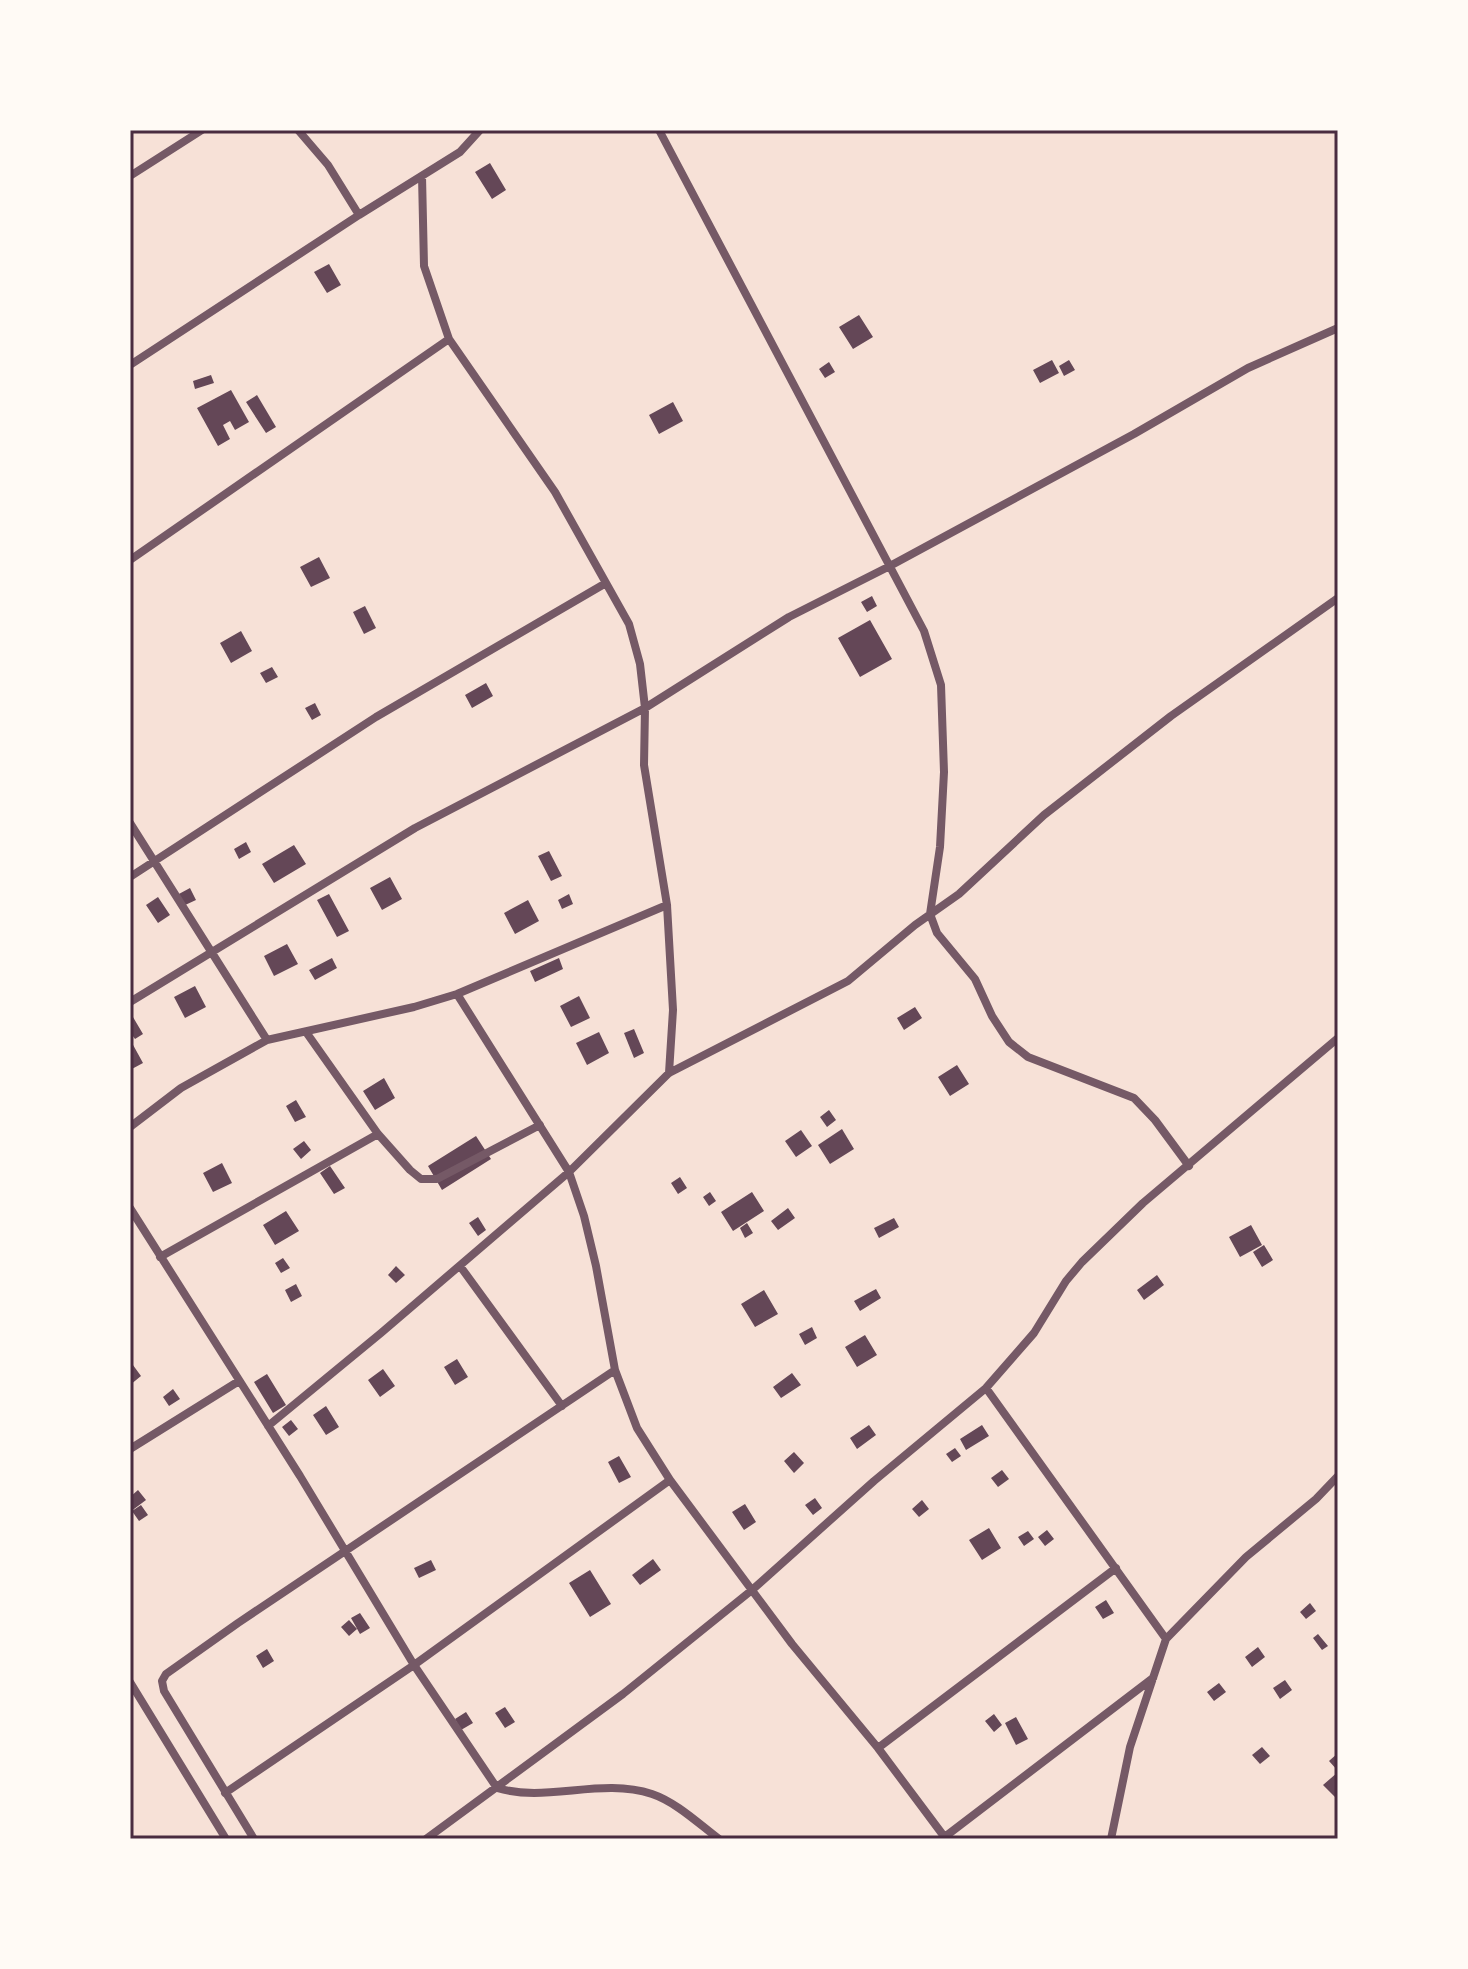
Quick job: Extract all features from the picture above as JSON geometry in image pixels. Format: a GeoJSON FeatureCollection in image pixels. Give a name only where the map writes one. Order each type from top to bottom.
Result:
{"type":"FeatureCollection","features":[{"type":"Feature","properties":{"kind":"street"},"geometry":{"type":"LineString","coordinates":[[130,176],[202,130]]}},
{"type":"Feature","properties":{"kind":"street"},"geometry":{"type":"LineString","coordinates":[[298,130],[328,165],[359,215]]}},
{"type":"Feature","properties":{"kind":"street"},"geometry":{"type":"LineString","coordinates":[[130,365],[460,152],[480,130]]}},
{"type":"Feature","properties":{"kind":"street"},"geometry":{"type":"LineString","coordinates":[[659,130],[924,631],[941,685],[944,772],[941,832],[930,914],[937,933],[975,979],[992,1016],[1009,1042],[1028,1057],[1134,1098],[1155,1120],[1189,1166]]}},
{"type":"Feature","properties":{"kind":"street"},"geometry":{"type":"LineString","coordinates":[[422,176],[424,266],[449,339],[555,492],[629,624],[640,664],[645,708],[644,765],[667,905],[673,1010],[669,1073]]}},
{"type":"Feature","properties":{"kind":"street"},"geometry":{"type":"LineString","coordinates":[[130,1002],[415,828],[645,708],[789,617],[1134,434],[1248,368],[1338,328]]}},
{"type":"Feature","properties":{"kind":"street"},"geometry":{"type":"LineString","coordinates":[[130,560],[449,339]]}},
{"type":"Feature","properties":{"kind":"street"},"geometry":{"type":"LineString","coordinates":[[130,877],[376,717],[606,583]]}},
{"type":"Feature","properties":{"kind":"street"},"geometry":{"type":"LineString","coordinates":[[268,1426],[569,1172],[669,1073],[848,981],[959,894],[1044,815],[1171,716],[1338,598]]}},
{"type":"Feature","properties":{"kind":"street"},"geometry":{"type":"LineString","coordinates":[[130,823],[267,1040]]}},
{"type":"Feature","properties":{"kind":"street"},"geometry":{"type":"LineString","coordinates":[[130,1127],[181,1088],[267,1040],[414,1007],[457,994],[667,905]]}},
{"type":"Feature","properties":{"kind":"street"},"geometry":{"type":"LineString","coordinates":[[457,994],[569,1172],[596,1266],[615,1370],[637,1428],[670,1480],[752,1590],[817,1676],[878,1748],[944,1838],[1153,1677]]}},
{"type":"Feature","properties":{"kind":"street"},"geometry":{"type":"LineString","coordinates":[[306,1032],[378,1134],[421,1179],[437,1179],[540,1125]]}},
{"type":"Feature","properties":{"kind":"street"},"geometry":{"type":"LineString","coordinates":[[426,1839],[623,1694],[752,1590],[874,1481],[986,1388],[1034,1333],[1066,1281],[1082,1262],[1143,1203],[1338,1038]]}},
{"type":"Feature","properties":{"kind":"street"},"geometry":{"type":"LineString","coordinates":[[160,1257],[378,1134]]}},
{"type":"Feature","properties":{"kind":"street"},"geometry":{"type":"LineString","coordinates":[[130,1208],[346,1551],[414,1665],[497,1788],[527,1794],[631,1789],[654,1795],[719,1839]]}},
{"type":"Feature","properties":{"kind":"street"},"geometry":{"type":"LineString","coordinates":[[460,1266],[562,1406]]}},
{"type":"Feature","properties":{"kind":"street"},"geometry":{"type":"LineString","coordinates":[[254,1839],[164,1691],[162,1681],[166,1674],[615,1370]]}},
{"type":"Feature","properties":{"kind":"street"},"geometry":{"type":"LineString","coordinates":[[130,1449],[239,1381]]}},
{"type":"Feature","properties":{"kind":"street"},"geometry":{"type":"LineString","coordinates":[[986,1388],[1166,1639]]}},
{"type":"Feature","properties":{"kind":"street"},"geometry":{"type":"LineString","coordinates":[[1111,1839],[1130,1747],[1166,1639],[1246,1557],[1316,1499],[1338,1476]]}},
{"type":"Feature","properties":{"kind":"street"},"geometry":{"type":"LineString","coordinates":[[225,1793],[414,1665],[670,1480]]}},
{"type":"Feature","properties":{"kind":"street"},"geometry":{"type":"LineString","coordinates":[[878,1748],[1116,1568]]}},
{"type":"Feature","properties":{"kind":"street"},"geometry":{"type":"LineString","coordinates":[[130,1682],[226,1839]]}},
{"type":"Feature","properties":{"kind":"street"},"geometry":{"type":"LineString","coordinates":[[130,1701],[139,1695]]}},
{"type":"Feature","properties":{"kind":"building"},"geometry":{"type":"Polygon","coordinates":[[[490,163],[506,190],[492,199],[475,172],[490,163]]]}},
{"type":"Feature","properties":{"kind":"building"},"geometry":{"type":"Polygon","coordinates":[[[329,264],[341,285],[327,293],[314,272],[329,264]]]}},
{"type":"Feature","properties":{"kind":"building"},"geometry":{"type":"Polygon","coordinates":[[[859,315],[873,337],[853,349],[839,327],[859,315]]]}},
{"type":"Feature","properties":{"kind":"building"},"geometry":{"type":"Polygon","coordinates":[[[1052,360],[1059,373],[1040,383],[1033,370],[1052,360]]]}},
{"type":"Feature","properties":{"kind":"building"},"geometry":{"type":"Polygon","coordinates":[[[1069,360],[1075,370],[1064,376],[1059,366],[1069,360]]]}},
{"type":"Feature","properties":{"kind":"building"},"geometry":{"type":"Polygon","coordinates":[[[829,362],[835,372],[825,378],[819,369],[829,362]]]}},
{"type":"Feature","properties":{"kind":"building"},"geometry":{"type":"Polygon","coordinates":[[[211,375],[214,383],[195,389],[193,381],[211,375]]]}},
{"type":"Feature","properties":{"kind":"building"},"geometry":{"type":"Polygon","coordinates":[[[231,390],[249,422],[235,430],[230,421],[223,425],[230,439],[218,446],[197,408],[231,390]]]}},
{"type":"Feature","properties":{"kind":"building"},"geometry":{"type":"Polygon","coordinates":[[[257,395],[276,427],[266,433],[246,402],[257,395]]]}},
{"type":"Feature","properties":{"kind":"building"},"geometry":{"type":"Polygon","coordinates":[[[673,402],[683,421],[659,434],[649,415],[673,402]]]}},
{"type":"Feature","properties":{"kind":"building"},"geometry":{"type":"Polygon","coordinates":[[[319,557],[330,578],[311,587],[300,567],[319,557]]]}},
{"type":"Feature","properties":{"kind":"building"},"geometry":{"type":"Polygon","coordinates":[[[872,596],[877,606],[867,612],[861,602],[872,596]]]}},
{"type":"Feature","properties":{"kind":"building"},"geometry":{"type":"Polygon","coordinates":[[[365,606],[376,628],[364,634],[353,612],[365,606]]]}},
{"type":"Feature","properties":{"kind":"building"},"geometry":{"type":"Polygon","coordinates":[[[870,620],[892,659],[860,677],[838,638],[870,620]]]}},
{"type":"Feature","properties":{"kind":"building"},"geometry":{"type":"Polygon","coordinates":[[[241,631],[252,651],[231,663],[220,643],[241,631]]]}},
{"type":"Feature","properties":{"kind":"building"},"geometry":{"type":"Polygon","coordinates":[[[272,667],[278,677],[266,683],[260,673],[272,667]]]}},
{"type":"Feature","properties":{"kind":"building"},"geometry":{"type":"Polygon","coordinates":[[[486,683],[493,696],[472,708],[465,695],[486,683]]]}},
{"type":"Feature","properties":{"kind":"building"},"geometry":{"type":"Polygon","coordinates":[[[315,703],[321,715],[312,720],[305,708],[315,703]]]}},
{"type":"Feature","properties":{"kind":"building"},"geometry":{"type":"Polygon","coordinates":[[[246,842],[251,852],[239,859],[234,849],[246,842]]]}},
{"type":"Feature","properties":{"kind":"building"},"geometry":{"type":"Polygon","coordinates":[[[294,845],[306,864],[274,883],[262,864],[294,845]]]}},
{"type":"Feature","properties":{"kind":"building"},"geometry":{"type":"Polygon","coordinates":[[[549,851],[562,876],[551,881],[538,856],[549,851]]]}},
{"type":"Feature","properties":{"kind":"building"},"geometry":{"type":"Polygon","coordinates":[[[390,877],[402,899],[382,910],[370,888],[390,877]]]}},
{"type":"Feature","properties":{"kind":"building"},"geometry":{"type":"Polygon","coordinates":[[[190,888],[196,900],[183,906],[177,895],[190,888]]]}},
{"type":"Feature","properties":{"kind":"building"},"geometry":{"type":"Polygon","coordinates":[[[329,894],[349,931],[337,937],[317,900],[329,894]]]}},
{"type":"Feature","properties":{"kind":"building"},"geometry":{"type":"Polygon","coordinates":[[[569,894],[573,904],[562,909],[558,900],[569,894]]]}},
{"type":"Feature","properties":{"kind":"building"},"geometry":{"type":"Polygon","coordinates":[[[158,897],[170,915],[158,923],[146,905],[158,897]]]}},
{"type":"Feature","properties":{"kind":"building"},"geometry":{"type":"Polygon","coordinates":[[[528,900],[539,921],[515,934],[504,913],[528,900]]]}},
{"type":"Feature","properties":{"kind":"building"},"geometry":{"type":"Polygon","coordinates":[[[287,944],[298,964],[274,976],[264,956],[287,944]]]}},
{"type":"Feature","properties":{"kind":"building"},"geometry":{"type":"Polygon","coordinates":[[[332,958],[337,968],[315,980],[309,970],[332,958]]]}},
{"type":"Feature","properties":{"kind":"building"},"geometry":{"type":"Polygon","coordinates":[[[559,958],[563,969],[535,982],[530,971],[559,958]]]}},
{"type":"Feature","properties":{"kind":"building"},"geometry":{"type":"Polygon","coordinates":[[[195,986],[206,1007],[185,1018],[174,997],[195,986]]]}},
{"type":"Feature","properties":{"kind":"building"},"geometry":{"type":"Polygon","coordinates":[[[579,996],[590,1018],[571,1027],[560,1006],[579,996]]]}},
{"type":"Feature","properties":{"kind":"building"},"geometry":{"type":"Polygon","coordinates":[[[915,1007],[922,1018],[904,1030],[897,1018],[915,1007]]]}},
{"type":"Feature","properties":{"kind":"building"},"geometry":{"type":"Polygon","coordinates":[[[130,1012],[143,1034],[135,1039],[130,1032],[130,1012]]]}},
{"type":"Feature","properties":{"kind":"building"},"geometry":{"type":"Polygon","coordinates":[[[634,1029],[644,1053],[634,1058],[624,1033],[634,1029]]]}},
{"type":"Feature","properties":{"kind":"building"},"geometry":{"type":"Polygon","coordinates":[[[599,1032],[609,1053],[587,1065],[576,1043],[599,1032]]]}},
{"type":"Feature","properties":{"kind":"building"},"geometry":{"type":"Polygon","coordinates":[[[130,1044],[143,1063],[130,1070],[130,1044]]]}},
{"type":"Feature","properties":{"kind":"building"},"geometry":{"type":"Polygon","coordinates":[[[957,1065],[969,1084],[950,1096],[938,1077],[957,1065]]]}},
{"type":"Feature","properties":{"kind":"building"},"geometry":{"type":"Polygon","coordinates":[[[384,1078],[395,1098],[375,1110],[363,1091],[384,1078]]]}},
{"type":"Feature","properties":{"kind":"building"},"geometry":{"type":"Polygon","coordinates":[[[296,1100],[306,1117],[295,1122],[286,1106],[296,1100]]]}},
{"type":"Feature","properties":{"kind":"building"},"geometry":{"type":"Polygon","coordinates":[[[829,1110],[836,1120],[827,1127],[820,1117],[829,1110]]]}},
{"type":"Feature","properties":{"kind":"building"},"geometry":{"type":"Polygon","coordinates":[[[842,1129],[854,1149],[830,1164],[818,1145],[842,1129]]]}},
{"type":"Feature","properties":{"kind":"building"},"geometry":{"type":"Polygon","coordinates":[[[801,1130],[812,1146],[796,1157],[785,1141],[801,1130]]]}},
{"type":"Feature","properties":{"kind":"building"},"geometry":{"type":"Polygon","coordinates":[[[476,1136],[491,1159],[442,1190],[428,1166],[476,1136]]]}},
{"type":"Feature","properties":{"kind":"building"},"geometry":{"type":"Polygon","coordinates":[[[304,1141],[311,1150],[301,1159],[293,1149],[304,1141]]]}},
{"type":"Feature","properties":{"kind":"building"},"geometry":{"type":"Polygon","coordinates":[[[222,1163],[232,1183],[213,1192],[203,1173],[222,1163]]]}},
{"type":"Feature","properties":{"kind":"building"},"geometry":{"type":"Polygon","coordinates":[[[330,1166],[345,1188],[334,1194],[320,1173],[330,1166]]]}},
{"type":"Feature","properties":{"kind":"building"},"geometry":{"type":"Polygon","coordinates":[[[680,1177],[687,1188],[678,1194],[671,1183],[680,1177]]]}},
{"type":"Feature","properties":{"kind":"building"},"geometry":{"type":"Polygon","coordinates":[[[710,1192],[716,1201],[709,1206],[703,1197],[710,1192]]]}},
{"type":"Feature","properties":{"kind":"building"},"geometry":{"type":"Polygon","coordinates":[[[752,1192],[764,1211],[733,1231],[721,1212],[752,1192]]]}},
{"type":"Feature","properties":{"kind":"building"},"geometry":{"type":"Polygon","coordinates":[[[788,1208],[795,1218],[778,1230],[771,1221],[788,1208]]]}},
{"type":"Feature","properties":{"kind":"building"},"geometry":{"type":"Polygon","coordinates":[[[286,1211],[299,1231],[275,1245],[263,1225],[286,1211]]]}},
{"type":"Feature","properties":{"kind":"building"},"geometry":{"type":"Polygon","coordinates":[[[478,1217],[486,1230],[478,1236],[469,1223],[478,1217]]]}},
{"type":"Feature","properties":{"kind":"building"},"geometry":{"type":"Polygon","coordinates":[[[894,1218],[899,1227],[879,1238],[874,1228],[894,1218]]]}},
{"type":"Feature","properties":{"kind":"building"},"geometry":{"type":"Polygon","coordinates":[[[747,1223],[753,1233],[745,1238],[740,1228],[747,1223]]]}},
{"type":"Feature","properties":{"kind":"building"},"geometry":{"type":"Polygon","coordinates":[[[1251,1225],[1262,1245],[1240,1257],[1229,1237],[1251,1225]]]}},
{"type":"Feature","properties":{"kind":"building"},"geometry":{"type":"Polygon","coordinates":[[[1264,1245],[1273,1260],[1262,1267],[1253,1252],[1264,1245]]]}},
{"type":"Feature","properties":{"kind":"building"},"geometry":{"type":"Polygon","coordinates":[[[283,1258],[290,1268],[281,1273],[275,1263],[283,1258]]]}},
{"type":"Feature","properties":{"kind":"building"},"geometry":{"type":"Polygon","coordinates":[[[396,1266],[405,1275],[396,1283],[388,1275],[396,1266]]]}},
{"type":"Feature","properties":{"kind":"building"},"geometry":{"type":"Polygon","coordinates":[[[1157,1275],[1164,1285],[1144,1300],[1137,1290],[1157,1275]]]}},
{"type":"Feature","properties":{"kind":"building"},"geometry":{"type":"Polygon","coordinates":[[[296,1284],[302,1296],[291,1302],[285,1290],[296,1284]]]}},
{"type":"Feature","properties":{"kind":"building"},"geometry":{"type":"Polygon","coordinates":[[[876,1289],[881,1298],[860,1311],[854,1301],[876,1289]]]}},
{"type":"Feature","properties":{"kind":"building"},"geometry":{"type":"Polygon","coordinates":[[[764,1290],[778,1314],[755,1327],[741,1304],[764,1290]]]}},
{"type":"Feature","properties":{"kind":"building"},"geometry":{"type":"Polygon","coordinates":[[[812,1327],[817,1338],[805,1345],[799,1334],[812,1327]]]}},
{"type":"Feature","properties":{"kind":"building"},"geometry":{"type":"Polygon","coordinates":[[[865,1335],[877,1355],[857,1367],[845,1347],[865,1335]]]}},
{"type":"Feature","properties":{"kind":"building"},"geometry":{"type":"Polygon","coordinates":[[[457,1359],[468,1377],[455,1385],[444,1367],[457,1359]]]}},
{"type":"Feature","properties":{"kind":"building"},"geometry":{"type":"Polygon","coordinates":[[[130,1361],[141,1376],[130,1385],[130,1361]]]}},
{"type":"Feature","properties":{"kind":"building"},"geometry":{"type":"Polygon","coordinates":[[[383,1369],[395,1386],[380,1397],[368,1380],[383,1369]]]}},
{"type":"Feature","properties":{"kind":"building"},"geometry":{"type":"Polygon","coordinates":[[[792,1373],[801,1385],[781,1398],[773,1387],[792,1373]]]}},
{"type":"Feature","properties":{"kind":"building"},"geometry":{"type":"Polygon","coordinates":[[[267,1374],[286,1405],[273,1413],[254,1382],[267,1374]]]}},
{"type":"Feature","properties":{"kind":"building"},"geometry":{"type":"Polygon","coordinates":[[[173,1389],[180,1399],[169,1406],[163,1397],[173,1389]]]}},
{"type":"Feature","properties":{"kind":"building"},"geometry":{"type":"Polygon","coordinates":[[[326,1406],[339,1427],[326,1435],[313,1415],[326,1406]]]}},
{"type":"Feature","properties":{"kind":"building"},"geometry":{"type":"Polygon","coordinates":[[[291,1420],[298,1429],[289,1436],[282,1427],[291,1420]]]}},
{"type":"Feature","properties":{"kind":"building"},"geometry":{"type":"Polygon","coordinates":[[[869,1425],[876,1435],[857,1449],[850,1438],[869,1425]]]}},
{"type":"Feature","properties":{"kind":"building"},"geometry":{"type":"Polygon","coordinates":[[[982,1425],[989,1436],[966,1450],[960,1439],[982,1425]]]}},
{"type":"Feature","properties":{"kind":"building"},"geometry":{"type":"Polygon","coordinates":[[[955,1448],[961,1456],[952,1462],[946,1454],[955,1448]]]}},
{"type":"Feature","properties":{"kind":"building"},"geometry":{"type":"Polygon","coordinates":[[[794,1452],[804,1463],[794,1473],[784,1461],[794,1452]]]}},
{"type":"Feature","properties":{"kind":"building"},"geometry":{"type":"Polygon","coordinates":[[[619,1456],[631,1477],[619,1483],[608,1462],[619,1456]]]}},
{"type":"Feature","properties":{"kind":"building"},"geometry":{"type":"Polygon","coordinates":[[[1002,1470],[1009,1479],[998,1487],[991,1478],[1002,1470]]]}},
{"type":"Feature","properties":{"kind":"building"},"geometry":{"type":"Polygon","coordinates":[[[138,1490],[146,1500],[130,1512],[130,1497],[138,1490]]]}},
{"type":"Feature","properties":{"kind":"building"},"geometry":{"type":"Polygon","coordinates":[[[815,1498],[822,1508],[813,1515],[805,1505],[815,1498]]]}},
{"type":"Feature","properties":{"kind":"building"},"geometry":{"type":"Polygon","coordinates":[[[922,1500],[929,1509],[919,1517],[912,1509],[922,1500]]]}},
{"type":"Feature","properties":{"kind":"building"},"geometry":{"type":"Polygon","coordinates":[[[745,1504],[756,1522],[744,1530],[732,1512],[745,1504]]]}},
{"type":"Feature","properties":{"kind":"building"},"geometry":{"type":"Polygon","coordinates":[[[141,1505],[148,1515],[139,1521],[132,1511],[141,1505]]]}},
{"type":"Feature","properties":{"kind":"building"},"geometry":{"type":"Polygon","coordinates":[[[989,1528],[1001,1548],[982,1560],[969,1540],[989,1528]]]}},
{"type":"Feature","properties":{"kind":"building"},"geometry":{"type":"Polygon","coordinates":[[[1047,1530],[1054,1539],[1045,1546],[1038,1537],[1047,1530]]]}},
{"type":"Feature","properties":{"kind":"building"},"geometry":{"type":"Polygon","coordinates":[[[1028,1531],[1034,1539],[1024,1546],[1018,1537],[1028,1531]]]}},
{"type":"Feature","properties":{"kind":"building"},"geometry":{"type":"Polygon","coordinates":[[[653,1559],[661,1570],[640,1585],[632,1575],[653,1559]]]}},
{"type":"Feature","properties":{"kind":"building"},"geometry":{"type":"Polygon","coordinates":[[[431,1560],[436,1570],[419,1578],[414,1568],[431,1560]]]}},
{"type":"Feature","properties":{"kind":"building"},"geometry":{"type":"Polygon","coordinates":[[[590,1570],[611,1604],[590,1617],[569,1583],[590,1570]]]}},
{"type":"Feature","properties":{"kind":"building"},"geometry":{"type":"Polygon","coordinates":[[[1106,1600],[1114,1613],[1103,1619],[1095,1607],[1106,1600]]]}},
{"type":"Feature","properties":{"kind":"building"},"geometry":{"type":"Polygon","coordinates":[[[1310,1603],[1316,1611],[1306,1619],[1300,1612],[1310,1603]]]}},
{"type":"Feature","properties":{"kind":"building"},"geometry":{"type":"Polygon","coordinates":[[[360,1613],[370,1628],[360,1634],[351,1618],[360,1613]]]}},
{"type":"Feature","properties":{"kind":"building"},"geometry":{"type":"Polygon","coordinates":[[[349,1620],[357,1629],[349,1636],[341,1627],[349,1620]]]}},
{"type":"Feature","properties":{"kind":"building"},"geometry":{"type":"Polygon","coordinates":[[[1318,1634],[1328,1646],[1322,1650],[1313,1638],[1318,1634]]]}},
{"type":"Feature","properties":{"kind":"building"},"geometry":{"type":"Polygon","coordinates":[[[1258,1647],[1265,1657],[1252,1667],[1245,1657],[1258,1647]]]}},
{"type":"Feature","properties":{"kind":"building"},"geometry":{"type":"Polygon","coordinates":[[[267,1649],[274,1661],[263,1668],[256,1656],[267,1649]]]}},
{"type":"Feature","properties":{"kind":"building"},"geometry":{"type":"Polygon","coordinates":[[[1285,1680],[1292,1690],[1280,1699],[1273,1688],[1285,1680]]]}},
{"type":"Feature","properties":{"kind":"building"},"geometry":{"type":"Polygon","coordinates":[[[1219,1683],[1226,1692],[1214,1701],[1207,1692],[1219,1683]]]}},
{"type":"Feature","properties":{"kind":"building"},"geometry":{"type":"Polygon","coordinates":[[[505,1707],[515,1722],[505,1728],[495,1713],[505,1707]]]}},
{"type":"Feature","properties":{"kind":"building"},"geometry":{"type":"Polygon","coordinates":[[[466,1712],[473,1723],[461,1730],[455,1719],[466,1712]]]}},
{"type":"Feature","properties":{"kind":"building"},"geometry":{"type":"Polygon","coordinates":[[[994,1714],[1002,1725],[994,1732],[985,1721],[994,1714]]]}},
{"type":"Feature","properties":{"kind":"building"},"geometry":{"type":"Polygon","coordinates":[[[1016,1717],[1028,1739],[1016,1745],[1005,1723],[1016,1717]]]}},
{"type":"Feature","properties":{"kind":"building"},"geometry":{"type":"Polygon","coordinates":[[[1262,1747],[1270,1756],[1260,1764],[1252,1755],[1262,1747]]]}},
{"type":"Feature","properties":{"kind":"building"},"geometry":{"type":"Polygon","coordinates":[[[1338,1753],[1338,1771],[1329,1761],[1338,1753]]]}},
{"type":"Feature","properties":{"kind":"building"},"geometry":{"type":"Polygon","coordinates":[[[1338,1772],[1338,1800],[1323,1785],[1338,1772]]]}}]}
